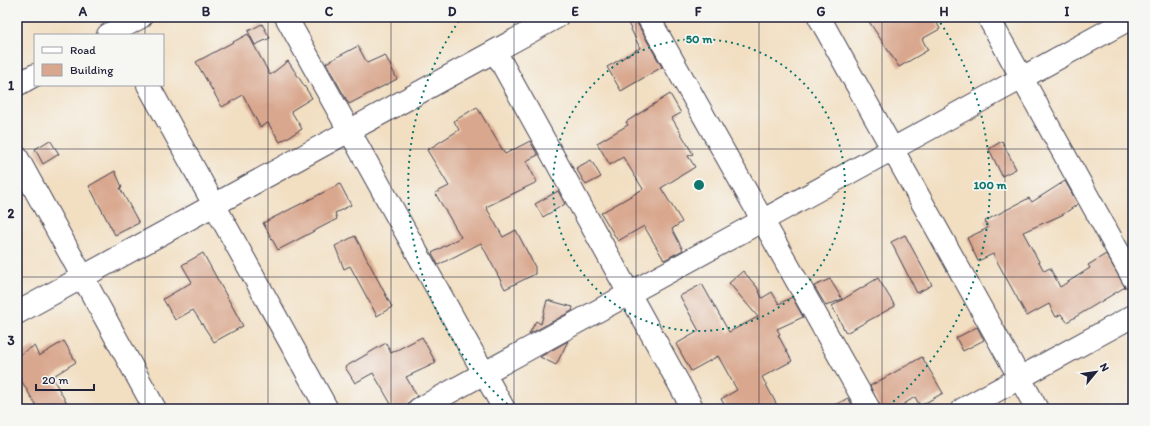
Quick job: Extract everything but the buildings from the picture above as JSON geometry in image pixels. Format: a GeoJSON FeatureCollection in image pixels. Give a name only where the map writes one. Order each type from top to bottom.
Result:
{"type":"FeatureCollection","features":[{"type":"Feature","properties":{"kind":"street"},"geometry":{"type":"LineString","coordinates":[[114,29],[141,17]]}},
{"type":"Feature","properties":{"kind":"street"},"geometry":{"type":"LineString","coordinates":[[286,17],[504,409]]}},
{"type":"Feature","properties":{"kind":"street"},"geometry":{"type":"LineString","coordinates":[[17,313],[495,51],[532,23],[557,17]]}},
{"type":"Feature","properties":{"kind":"street"},"geometry":{"type":"LineString","coordinates":[[648,17],[869,409]]}},
{"type":"Feature","properties":{"kind":"street"},"geometry":{"type":"LineString","coordinates":[[819,17],[1037,409]]}},
{"type":"Feature","properties":{"kind":"street"},"geometry":{"type":"LineString","coordinates":[[988,17],[1133,278]]}},
{"type":"Feature","properties":{"kind":"street"},"geometry":{"type":"LineString","coordinates":[[419,409],[1133,17]]}},
{"type":"Feature","properties":{"kind":"street"},"geometry":{"type":"LineString","coordinates":[[495,51],[692,409]]}},
{"type":"Feature","properties":{"kind":"street"},"geometry":{"type":"LineString","coordinates":[[17,85],[34,76]]}},
{"type":"Feature","properties":{"kind":"street"},"geometry":{"type":"LineString","coordinates":[[149,86],[327,409]]}},
{"type":"Feature","properties":{"kind":"street"},"geometry":{"type":"LineString","coordinates":[[17,157],[155,409]]}},
{"type":"Feature","properties":{"kind":"street"},"geometry":{"type":"LineString","coordinates":[[963,409],[1133,316]]}}]}
